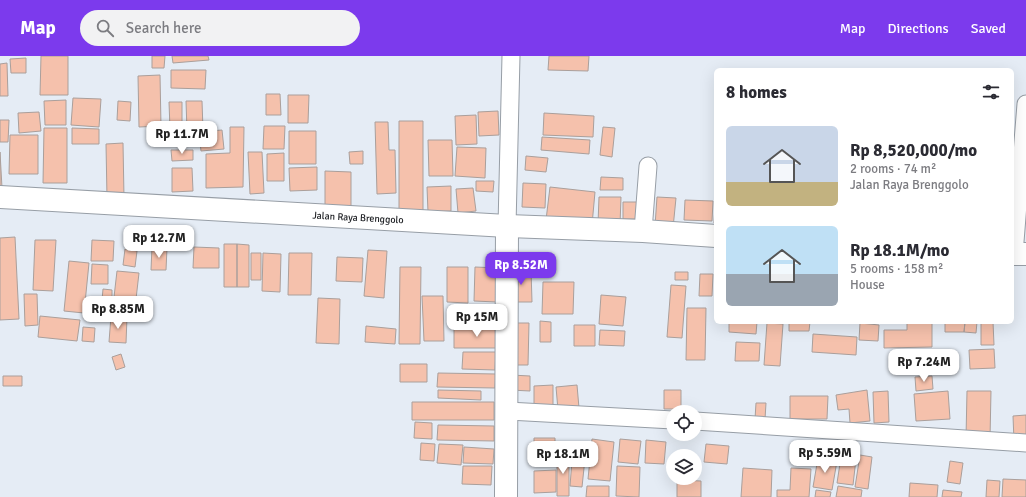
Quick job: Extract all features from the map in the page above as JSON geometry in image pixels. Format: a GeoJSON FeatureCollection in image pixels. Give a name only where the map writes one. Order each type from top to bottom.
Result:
{"type":"FeatureCollection","features":[{"type":"Feature","properties":{"kind":"main road","name":"Jalan Raya Brenggolo"},"geometry":{"type":"LineString","coordinates":[[0,197],[507,226],[643,231],[714,236]]}},
{"type":"Feature","properties":{"kind":"main road"},"geometry":{"type":"LineString","coordinates":[[506,497],[507,226]]}},
{"type":"Feature","properties":{"kind":"street"},"geometry":{"type":"LineString","coordinates":[[507,226],[511,56]]}},
{"type":"Feature","properties":{"kind":"street"},"geometry":{"type":"LineString","coordinates":[[1017,254],[1026,104]]}},
{"type":"Feature","properties":{"kind":"street"},"geometry":{"type":"LineString","coordinates":[[643,231],[648,166]]}},
{"type":"Feature","properties":{"kind":"street"},"geometry":{"type":"LineString","coordinates":[[507,411],[666,420]]}},
{"type":"Feature","properties":{"kind":"street"},"geometry":{"type":"LineString","coordinates":[[702,421],[1026,443]]}},
{"type":"Feature","properties":{"kind":"building"},"geometry":{"type":"Polygon","coordinates":[[[41,56],[68,56],[68,95],[40,95],[41,56]]]}},
{"type":"Feature","properties":{"kind":"building"},"geometry":{"type":"Polygon","coordinates":[[[152,56],[165,56],[164,68],[152,68],[152,56]]]}},
{"type":"Feature","properties":{"kind":"building"},"geometry":{"type":"Polygon","coordinates":[[[172,56],[208,56],[209,60],[173,63],[172,56]]]}},
{"type":"Feature","properties":{"kind":"building"},"geometry":{"type":"Polygon","coordinates":[[[549,56],[589,56],[588,71],[548,70],[549,56]]]}},
{"type":"Feature","properties":{"kind":"building"},"geometry":{"type":"Polygon","coordinates":[[[26,58],[26,73],[11,73],[10,59],[26,58]]]}},
{"type":"Feature","properties":{"kind":"building"},"geometry":{"type":"Polygon","coordinates":[[[7,63],[8,96],[0,96],[0,64],[7,63]]]}},
{"type":"Feature","properties":{"kind":"building"},"geometry":{"type":"Polygon","coordinates":[[[171,70],[206,70],[205,89],[171,88],[171,70]]]}},
{"type":"Feature","properties":{"kind":"building"},"geometry":{"type":"Polygon","coordinates":[[[160,75],[161,126],[139,127],[138,76],[160,75]]]}},
{"type":"Feature","properties":{"kind":"building"},"geometry":{"type":"Polygon","coordinates":[[[266,94],[280,94],[281,115],[266,115],[266,94]]]}},
{"type":"Feature","properties":{"kind":"building"},"geometry":{"type":"Polygon","coordinates":[[[288,95],[309,95],[308,123],[288,123],[288,95]]]}},
{"type":"Feature","properties":{"kind":"building"},"geometry":{"type":"Polygon","coordinates":[[[73,98],[101,99],[99,127],[71,125],[73,98]]]}},
{"type":"Feature","properties":{"kind":"building"},"geometry":{"type":"Polygon","coordinates":[[[66,100],[66,125],[45,125],[44,101],[66,100]]]}},
{"type":"Feature","properties":{"kind":"building"},"geometry":{"type":"Polygon","coordinates":[[[118,101],[131,102],[130,121],[117,120],[118,101]]]}},
{"type":"Feature","properties":{"kind":"building"},"geometry":{"type":"Polygon","coordinates":[[[186,101],[202,101],[203,130],[187,131],[186,101]]]}},
{"type":"Feature","properties":{"kind":"building"},"geometry":{"type":"Polygon","coordinates":[[[169,102],[182,102],[182,129],[170,129],[169,102]]]}},
{"type":"Feature","properties":{"kind":"building"},"geometry":{"type":"Polygon","coordinates":[[[498,111],[499,135],[479,136],[478,112],[498,111]]]}},
{"type":"Feature","properties":{"kind":"building"},"geometry":{"type":"Polygon","coordinates":[[[39,112],[41,131],[19,133],[18,113],[39,112]]]}},
{"type":"Feature","properties":{"kind":"building"},"geometry":{"type":"Polygon","coordinates":[[[544,113],[594,116],[593,137],[543,135],[544,113]]]}},
{"type":"Feature","properties":{"kind":"building"},"geometry":{"type":"Polygon","coordinates":[[[476,115],[477,144],[456,145],[455,116],[476,115]]]}},
{"type":"Feature","properties":{"kind":"building"},"geometry":{"type":"Polygon","coordinates":[[[0,120],[9,120],[8,142],[0,142],[0,120]]]}},
{"type":"Feature","properties":{"kind":"building"},"geometry":{"type":"Polygon","coordinates":[[[399,121],[423,121],[423,213],[399,213],[399,121]]]}},
{"type":"Feature","properties":{"kind":"building"},"geometry":{"type":"Polygon","coordinates":[[[375,122],[388,122],[389,150],[395,150],[396,193],[377,194],[375,122]]]}},
{"type":"Feature","properties":{"kind":"building"},"geometry":{"type":"Polygon","coordinates":[[[264,126],[285,126],[284,149],[263,149],[264,126]]]}},
{"type":"Feature","properties":{"kind":"building"},"geometry":{"type":"Polygon","coordinates":[[[230,127],[244,127],[243,187],[206,188],[206,154],[230,153],[230,127]]]}},
{"type":"Feature","properties":{"kind":"building"},"geometry":{"type":"Polygon","coordinates":[[[603,127],[615,128],[612,157],[600,155],[603,127]]]}},
{"type":"Feature","properties":{"kind":"building"},"geometry":{"type":"Polygon","coordinates":[[[44,128],[67,128],[67,183],[43,183],[44,128]]]}},
{"type":"Feature","properties":{"kind":"building"},"geometry":{"type":"Polygon","coordinates":[[[72,128],[99,129],[99,144],[72,144],[72,128]]]}},
{"type":"Feature","properties":{"kind":"building"},"geometry":{"type":"Polygon","coordinates":[[[222,130],[224,149],[201,151],[199,132],[222,130]]]}},
{"type":"Feature","properties":{"kind":"building"},"geometry":{"type":"Polygon","coordinates":[[[289,131],[316,131],[316,164],[289,164],[289,131]]]}},
{"type":"Feature","properties":{"kind":"building"},"geometry":{"type":"Polygon","coordinates":[[[10,135],[38,135],[38,174],[9,174],[10,135]]]}},
{"type":"Feature","properties":{"kind":"building"},"geometry":{"type":"Polygon","coordinates":[[[542,137],[590,140],[589,154],[541,150],[542,137]]]}},
{"type":"Feature","properties":{"kind":"building"},"geometry":{"type":"Polygon","coordinates":[[[428,140],[452,140],[453,176],[429,176],[428,140]]]}},
{"type":"Feature","properties":{"kind":"building"},"geometry":{"type":"Polygon","coordinates":[[[123,143],[124,198],[107,198],[106,144],[123,143]]]}},
{"type":"Feature","properties":{"kind":"building"},"geometry":{"type":"Polygon","coordinates":[[[457,147],[486,148],[485,178],[455,176],[457,147]]]}},
{"type":"Feature","properties":{"kind":"building"},"geometry":{"type":"Polygon","coordinates":[[[171,150],[193,150],[193,160],[172,161],[171,150]]]}},
{"type":"Feature","properties":{"kind":"building"},"geometry":{"type":"Polygon","coordinates":[[[363,151],[363,164],[350,164],[349,152],[363,151]]]}},
{"type":"Feature","properties":{"kind":"building"},"geometry":{"type":"Polygon","coordinates":[[[0,152],[2,188],[0,188],[0,152]]]}},
{"type":"Feature","properties":{"kind":"building"},"geometry":{"type":"Polygon","coordinates":[[[248,152],[262,152],[264,193],[250,194],[248,152]]]}},
{"type":"Feature","properties":{"kind":"building"},"geometry":{"type":"Polygon","coordinates":[[[284,153],[284,181],[267,181],[267,154],[284,153]]]}},
{"type":"Feature","properties":{"kind":"building"},"geometry":{"type":"Polygon","coordinates":[[[526,156],[548,158],[546,172],[525,170],[526,156]]]}},
{"type":"Feature","properties":{"kind":"building"},"geometry":{"type":"Polygon","coordinates":[[[317,167],[317,190],[290,191],[289,168],[317,167]]]}},
{"type":"Feature","properties":{"kind":"building"},"geometry":{"type":"Polygon","coordinates":[[[172,168],[192,168],[193,191],[172,192],[172,168]]]}},
{"type":"Feature","properties":{"kind":"building"},"geometry":{"type":"Polygon","coordinates":[[[325,171],[351,172],[351,208],[325,207],[325,171]]]}},
{"type":"Feature","properties":{"kind":"building"},"geometry":{"type":"Polygon","coordinates":[[[601,177],[623,178],[623,190],[600,190],[601,177]]]}},
{"type":"Feature","properties":{"kind":"building"},"geometry":{"type":"Polygon","coordinates":[[[476,181],[494,181],[493,192],[476,191],[476,181]]]}},
{"type":"Feature","properties":{"kind":"building"},"geometry":{"type":"Polygon","coordinates":[[[523,183],[546,184],[545,208],[522,207],[523,183]]]}},
{"type":"Feature","properties":{"kind":"building"},"geometry":{"type":"Polygon","coordinates":[[[451,186],[451,211],[428,212],[427,187],[451,186]]]}},
{"type":"Feature","properties":{"kind":"building"},"geometry":{"type":"Polygon","coordinates":[[[550,187],[595,192],[592,225],[546,220],[550,187]]]}},
{"type":"Feature","properties":{"kind":"building"},"geometry":{"type":"Polygon","coordinates":[[[473,188],[476,211],[458,213],[456,189],[473,188]]]}},
{"type":"Feature","properties":{"kind":"building"},"geometry":{"type":"Polygon","coordinates":[[[599,197],[621,197],[620,225],[598,224],[599,197]]]}},
{"type":"Feature","properties":{"kind":"building"},"geometry":{"type":"Polygon","coordinates":[[[657,197],[676,198],[673,228],[655,226],[657,197]]]}},
{"type":"Feature","properties":{"kind":"building"},"geometry":{"type":"Polygon","coordinates":[[[685,200],[713,201],[712,221],[684,220],[685,200]]]}},
{"type":"Feature","properties":{"kind":"building"},"geometry":{"type":"Polygon","coordinates":[[[623,202],[642,202],[642,219],[623,219],[623,202]]]}},
{"type":"Feature","properties":{"kind":"building"},"geometry":{"type":"Polygon","coordinates":[[[15,237],[19,319],[0,320],[0,238],[15,237]]]}},
{"type":"Feature","properties":{"kind":"building"},"geometry":{"type":"Polygon","coordinates":[[[35,240],[56,240],[53,291],[33,290],[35,240]]]}},
{"type":"Feature","properties":{"kind":"building"},"geometry":{"type":"Polygon","coordinates":[[[92,240],[114,241],[113,261],[91,261],[92,240]]]}},
{"type":"Feature","properties":{"kind":"building"},"geometry":{"type":"Polygon","coordinates":[[[224,244],[237,244],[237,287],[224,287],[224,244]]]}},
{"type":"Feature","properties":{"kind":"building"},"geometry":{"type":"Polygon","coordinates":[[[237,244],[249,245],[249,287],[237,287],[237,244]]]}},
{"type":"Feature","properties":{"kind":"building"},"geometry":{"type":"Polygon","coordinates":[[[152,247],[167,248],[166,270],[151,270],[152,247]]]}},
{"type":"Feature","properties":{"kind":"building"},"geometry":{"type":"Polygon","coordinates":[[[194,247],[219,248],[219,268],[193,268],[194,247]]]}},
{"type":"Feature","properties":{"kind":"building"},"geometry":{"type":"Polygon","coordinates":[[[125,249],[137,251],[135,267],[123,265],[125,249]]]}},
{"type":"Feature","properties":{"kind":"building"},"geometry":{"type":"Polygon","coordinates":[[[368,250],[387,251],[384,298],[364,296],[368,250]]]}},
{"type":"Feature","properties":{"kind":"building"},"geometry":{"type":"Polygon","coordinates":[[[251,253],[261,253],[261,280],[251,280],[251,253]]]}},
{"type":"Feature","properties":{"kind":"building"},"geometry":{"type":"Polygon","coordinates":[[[263,253],[281,254],[280,292],[262,291],[263,253]]]}},
{"type":"Feature","properties":{"kind":"building"},"geometry":{"type":"Polygon","coordinates":[[[289,253],[312,253],[311,295],[288,295],[289,253]]]}},
{"type":"Feature","properties":{"kind":"building"},"geometry":{"type":"Polygon","coordinates":[[[337,257],[363,258],[362,282],[336,281],[337,257]]]}},
{"type":"Feature","properties":{"kind":"building"},"geometry":{"type":"Polygon","coordinates":[[[69,261],[89,263],[84,313],[64,311],[69,261]]]}},
{"type":"Feature","properties":{"kind":"building"},"geometry":{"type":"Polygon","coordinates":[[[92,264],[108,265],[108,284],[91,284],[92,264]]]}},
{"type":"Feature","properties":{"kind":"building"},"geometry":{"type":"Polygon","coordinates":[[[400,267],[421,267],[420,344],[399,344],[400,267]]]}},
{"type":"Feature","properties":{"kind":"building"},"geometry":{"type":"Polygon","coordinates":[[[447,267],[468,267],[468,303],[447,302],[447,267]]]}},
{"type":"Feature","properties":{"kind":"building"},"geometry":{"type":"Polygon","coordinates":[[[475,267],[499,268],[497,302],[474,301],[475,267]]]}},
{"type":"Feature","properties":{"kind":"building"},"geometry":{"type":"Polygon","coordinates":[[[531,270],[532,302],[511,302],[510,271],[531,270]]]}},
{"type":"Feature","properties":{"kind":"building"},"geometry":{"type":"Polygon","coordinates":[[[117,271],[139,273],[136,299],[114,297],[117,271]]]}},
{"type":"Feature","properties":{"kind":"building"},"geometry":{"type":"Polygon","coordinates":[[[675,272],[688,272],[688,280],[675,280],[675,272]]]}},
{"type":"Feature","properties":{"kind":"building"},"geometry":{"type":"Polygon","coordinates":[[[700,274],[713,274],[712,296],[699,296],[700,274]]]}},
{"type":"Feature","properties":{"kind":"building"},"geometry":{"type":"Polygon","coordinates":[[[543,282],[574,282],[573,314],[542,314],[543,282]]]}},
{"type":"Feature","properties":{"kind":"building"},"geometry":{"type":"Polygon","coordinates":[[[671,285],[686,286],[682,338],[667,337],[671,285]]]}},
{"type":"Feature","properties":{"kind":"building"},"geometry":{"type":"Polygon","coordinates":[[[103,289],[112,290],[112,300],[131,301],[130,313],[101,311],[103,289]]]}},
{"type":"Feature","properties":{"kind":"building"},"geometry":{"type":"Polygon","coordinates":[[[24,294],[37,294],[38,325],[25,326],[24,294]]]}},
{"type":"Feature","properties":{"kind":"building"},"geometry":{"type":"Polygon","coordinates":[[[601,295],[626,297],[623,326],[599,324],[601,295]]]}},
{"type":"Feature","properties":{"kind":"building"},"geometry":{"type":"Polygon","coordinates":[[[422,296],[443,296],[444,341],[424,341],[422,296]]]}},
{"type":"Feature","properties":{"kind":"building"},"geometry":{"type":"Polygon","coordinates":[[[318,298],[340,299],[339,344],[316,343],[318,298]]]}},
{"type":"Feature","properties":{"kind":"building"},"geometry":{"type":"Polygon","coordinates":[[[491,307],[491,324],[464,325],[463,309],[491,307]]]}},
{"type":"Feature","properties":{"kind":"building"},"geometry":{"type":"Polygon","coordinates":[[[687,308],[706,308],[705,360],[686,360],[687,308]]]}},
{"type":"Feature","properties":{"kind":"building"},"geometry":{"type":"Polygon","coordinates":[[[40,316],[80,320],[77,341],[38,337],[40,316]]]}},
{"type":"Feature","properties":{"kind":"building"},"geometry":{"type":"Polygon","coordinates":[[[111,316],[127,317],[126,343],[109,342],[111,316]]]}},
{"type":"Feature","properties":{"kind":"building"},"geometry":{"type":"Polygon","coordinates":[[[540,321],[551,322],[551,342],[540,342],[540,321]]]}},
{"type":"Feature","properties":{"kind":"building"},"geometry":{"type":"Polygon","coordinates":[[[510,323],[529,323],[528,365],[509,365],[510,323]]]}},
{"type":"Feature","properties":{"kind":"building"},"geometry":{"type":"Polygon","coordinates":[[[729,324],[757,324],[756,334],[729,332],[729,324]]]}},
{"type":"Feature","properties":{"kind":"building"},"geometry":{"type":"Polygon","coordinates":[[[767,324],[783,324],[780,366],[764,365],[767,324]]]}},
{"type":"Feature","properties":{"kind":"building"},"geometry":{"type":"Polygon","coordinates":[[[789,324],[810,324],[809,331],[789,331],[789,324]]]}},
{"type":"Feature","properties":{"kind":"building"},"geometry":{"type":"Polygon","coordinates":[[[860,324],[879,325],[878,341],[859,340],[860,324]]]}},
{"type":"Feature","properties":{"kind":"building"},"geometry":{"type":"Polygon","coordinates":[[[907,324],[932,324],[932,347],[884,348],[884,330],[907,330],[907,324]]]}},
{"type":"Feature","properties":{"kind":"building"},"geometry":{"type":"Polygon","coordinates":[[[945,324],[965,324],[964,332],[945,332],[945,324]]]}},
{"type":"Feature","properties":{"kind":"building"},"geometry":{"type":"Polygon","coordinates":[[[965,324],[977,324],[976,333],[964,332],[965,324]]]}},
{"type":"Feature","properties":{"kind":"building"},"geometry":{"type":"Polygon","coordinates":[[[981,324],[993,324],[994,345],[981,345],[981,324]]]}},
{"type":"Feature","properties":{"kind":"building"},"geometry":{"type":"Polygon","coordinates":[[[574,325],[595,325],[595,346],[574,346],[574,325]]]}},
{"type":"Feature","properties":{"kind":"building"},"geometry":{"type":"Polygon","coordinates":[[[366,326],[396,329],[395,344],[365,342],[366,326]]]}},
{"type":"Feature","properties":{"kind":"building"},"geometry":{"type":"Polygon","coordinates":[[[83,327],[95,328],[94,342],[82,341],[83,327]]]}},
{"type":"Feature","properties":{"kind":"building"},"geometry":{"type":"Polygon","coordinates":[[[454,328],[500,328],[500,348],[454,348],[454,328]]]}},
{"type":"Feature","properties":{"kind":"building"},"geometry":{"type":"Polygon","coordinates":[[[600,330],[625,331],[624,346],[599,345],[600,330]]]}},
{"type":"Feature","properties":{"kind":"building"},"geometry":{"type":"Polygon","coordinates":[[[813,334],[857,337],[856,355],[812,352],[813,334]]]}},
{"type":"Feature","properties":{"kind":"building"},"geometry":{"type":"Polygon","coordinates":[[[736,342],[760,343],[759,361],[735,361],[736,342]]]}},
{"type":"Feature","properties":{"kind":"building"},"geometry":{"type":"Polygon","coordinates":[[[994,349],[995,368],[970,369],[969,350],[994,349]]]}},
{"type":"Feature","properties":{"kind":"building"},"geometry":{"type":"Polygon","coordinates":[[[463,352],[496,352],[495,370],[462,369],[463,352]]]}},
{"type":"Feature","properties":{"kind":"building"},"geometry":{"type":"Polygon","coordinates":[[[121,354],[125,367],[116,370],[112,357],[121,354]]]}},
{"type":"Feature","properties":{"kind":"building"},"geometry":{"type":"Polygon","coordinates":[[[400,364],[427,364],[427,382],[400,382],[400,364]]]}},
{"type":"Feature","properties":{"kind":"building"},"geometry":{"type":"Polygon","coordinates":[[[438,373],[496,374],[495,388],[437,387],[438,373]]]}},
{"type":"Feature","properties":{"kind":"building"},"geometry":{"type":"Polygon","coordinates":[[[511,375],[530,376],[530,391],[510,390],[511,375]]]}},
{"type":"Feature","properties":{"kind":"building"},"geometry":{"type":"Polygon","coordinates":[[[3,376],[22,376],[22,386],[3,386],[3,376]]]}},
{"type":"Feature","properties":{"kind":"building"},"geometry":{"type":"Polygon","coordinates":[[[932,376],[933,389],[916,391],[915,377],[932,376]]]}},
{"type":"Feature","properties":{"kind":"building"},"geometry":{"type":"Polygon","coordinates":[[[553,385],[553,409],[534,410],[534,386],[553,385]]]}},
{"type":"Feature","properties":{"kind":"building"},"geometry":{"type":"Polygon","coordinates":[[[577,385],[579,408],[558,410],[556,387],[577,385]]]}},
{"type":"Feature","properties":{"kind":"building"},"geometry":{"type":"Polygon","coordinates":[[[438,390],[481,391],[481,400],[438,398],[438,390]]]}},
{"type":"Feature","properties":{"kind":"building"},"geometry":{"type":"Polygon","coordinates":[[[664,390],[681,390],[681,405],[666,405],[666,409],[664,409],[664,390]]]}},
{"type":"Feature","properties":{"kind":"building"},"geometry":{"type":"Polygon","coordinates":[[[867,390],[870,421],[850,423],[849,409],[838,410],[836,395],[867,390]]]}},
{"type":"Feature","properties":{"kind":"building"},"geometry":{"type":"Polygon","coordinates":[[[888,391],[889,422],[874,423],[873,392],[888,391]]]}},
{"type":"Feature","properties":{"kind":"building"},"geometry":{"type":"Polygon","coordinates":[[[948,391],[950,419],[916,421],[914,394],[948,391]]]}},
{"type":"Feature","properties":{"kind":"building"},"geometry":{"type":"Polygon","coordinates":[[[967,391],[991,391],[990,438],[966,438],[967,391]]]}},
{"type":"Feature","properties":{"kind":"building"},"geometry":{"type":"Polygon","coordinates":[[[790,396],[828,396],[827,419],[790,419],[790,396]]]}},
{"type":"Feature","properties":{"kind":"building"},"geometry":{"type":"Polygon","coordinates":[[[412,402],[494,402],[494,420],[412,420],[412,402]]]}},
{"type":"Feature","properties":{"kind":"building"},"geometry":{"type":"Polygon","coordinates":[[[756,403],[766,403],[765,419],[755,419],[756,403]]]}},
{"type":"Feature","properties":{"kind":"building"},"geometry":{"type":"Polygon","coordinates":[[[1026,415],[1026,440],[1014,441],[1013,416],[1026,415]]]}},
{"type":"Feature","properties":{"kind":"building"},"geometry":{"type":"Polygon","coordinates":[[[415,422],[432,423],[432,439],[414,438],[415,422]]]}},
{"type":"Feature","properties":{"kind":"building"},"geometry":{"type":"Polygon","coordinates":[[[438,425],[494,426],[494,441],[437,440],[438,425]]]}},
{"type":"Feature","properties":{"kind":"building"},"geometry":{"type":"Polygon","coordinates":[[[534,438],[555,438],[555,455],[534,455],[534,438]]]}},
{"type":"Feature","properties":{"kind":"building"},"geometry":{"type":"Polygon","coordinates":[[[592,439],[614,442],[610,481],[588,479],[592,439]]]}},
{"type":"Feature","properties":{"kind":"building"},"geometry":{"type":"Polygon","coordinates":[[[620,439],[641,441],[638,464],[618,462],[620,439]]]}},
{"type":"Feature","properties":{"kind":"building"},"geometry":{"type":"Polygon","coordinates":[[[646,440],[666,442],[664,464],[645,463],[646,440]]]}},
{"type":"Feature","properties":{"kind":"building"},"geometry":{"type":"Polygon","coordinates":[[[421,443],[435,444],[434,461],[420,460],[421,443]]]}},
{"type":"Feature","properties":{"kind":"building"},"geometry":{"type":"Polygon","coordinates":[[[439,444],[463,445],[461,465],[437,463],[439,444]]]}},
{"type":"Feature","properties":{"kind":"building"},"geometry":{"type":"Polygon","coordinates":[[[706,444],[729,446],[727,464],[704,462],[706,444]]]}},
{"type":"Feature","properties":{"kind":"building"},"geometry":{"type":"Polygon","coordinates":[[[464,447],[494,449],[493,464],[463,463],[464,447]]]}},
{"type":"Feature","properties":{"kind":"building"},"geometry":{"type":"Polygon","coordinates":[[[573,448],[586,449],[582,487],[570,486],[573,448]]]}},
{"type":"Feature","properties":{"kind":"building"},"geometry":{"type":"Polygon","coordinates":[[[557,454],[569,454],[569,496],[557,496],[557,454]]]}},
{"type":"Feature","properties":{"kind":"building"},"geometry":{"type":"Polygon","coordinates":[[[860,455],[872,457],[868,489],[855,487],[860,455]]]}},
{"type":"Feature","properties":{"kind":"building"},"geometry":{"type":"Polygon","coordinates":[[[841,457],[856,459],[853,485],[837,483],[841,457]]]}},
{"type":"Feature","properties":{"kind":"building"},"geometry":{"type":"Polygon","coordinates":[[[818,458],[837,461],[832,490],[813,487],[818,458]]]}},
{"type":"Feature","properties":{"kind":"building"},"geometry":{"type":"Polygon","coordinates":[[[950,461],[963,463],[960,484],[947,482],[950,461]]]}},
{"type":"Feature","properties":{"kind":"building"},"geometry":{"type":"Polygon","coordinates":[[[463,466],[492,466],[491,485],[462,484],[463,466]]]}},
{"type":"Feature","properties":{"kind":"building"},"geometry":{"type":"Polygon","coordinates":[[[617,466],[640,467],[639,497],[616,496],[617,466]]]}},
{"type":"Feature","properties":{"kind":"building"},"geometry":{"type":"Polygon","coordinates":[[[743,468],[772,470],[771,497],[741,497],[743,468]]]}},
{"type":"Feature","properties":{"kind":"building"},"geometry":{"type":"Polygon","coordinates":[[[791,468],[811,469],[809,497],[777,497],[777,490],[790,490],[791,468]]]}},
{"type":"Feature","properties":{"kind":"building"},"geometry":{"type":"Polygon","coordinates":[[[556,470],[556,492],[534,493],[534,471],[556,470]]]}},
{"type":"Feature","properties":{"kind":"building"},"geometry":{"type":"Polygon","coordinates":[[[1003,479],[1026,480],[1026,497],[1002,497],[1003,479]]]}},
{"type":"Feature","properties":{"kind":"building"},"geometry":{"type":"Polygon","coordinates":[[[987,480],[1000,481],[999,497],[986,497],[987,480]]]}},
{"type":"Feature","properties":{"kind":"building"},"geometry":{"type":"Polygon","coordinates":[[[910,483],[938,485],[937,497],[909,497],[910,483]]]}},
{"type":"Feature","properties":{"kind":"building"},"geometry":{"type":"Polygon","coordinates":[[[677,485],[701,485],[701,497],[677,497],[677,485]]]}},
{"type":"Feature","properties":{"kind":"building"},"geometry":{"type":"Polygon","coordinates":[[[587,486],[609,486],[609,497],[586,497],[587,486]]]}},
{"type":"Feature","properties":{"kind":"building"},"geometry":{"type":"Polygon","coordinates":[[[838,486],[862,490],[861,497],[836,497],[838,486]]]}},
{"type":"Feature","properties":{"kind":"building"},"geometry":{"type":"Polygon","coordinates":[[[816,490],[831,492],[830,497],[815,497],[816,490]]]}},
{"type":"Feature","properties":{"kind":"building"},"geometry":{"type":"Polygon","coordinates":[[[943,490],[962,492],[961,497],[942,497],[943,490]]]}}]}
